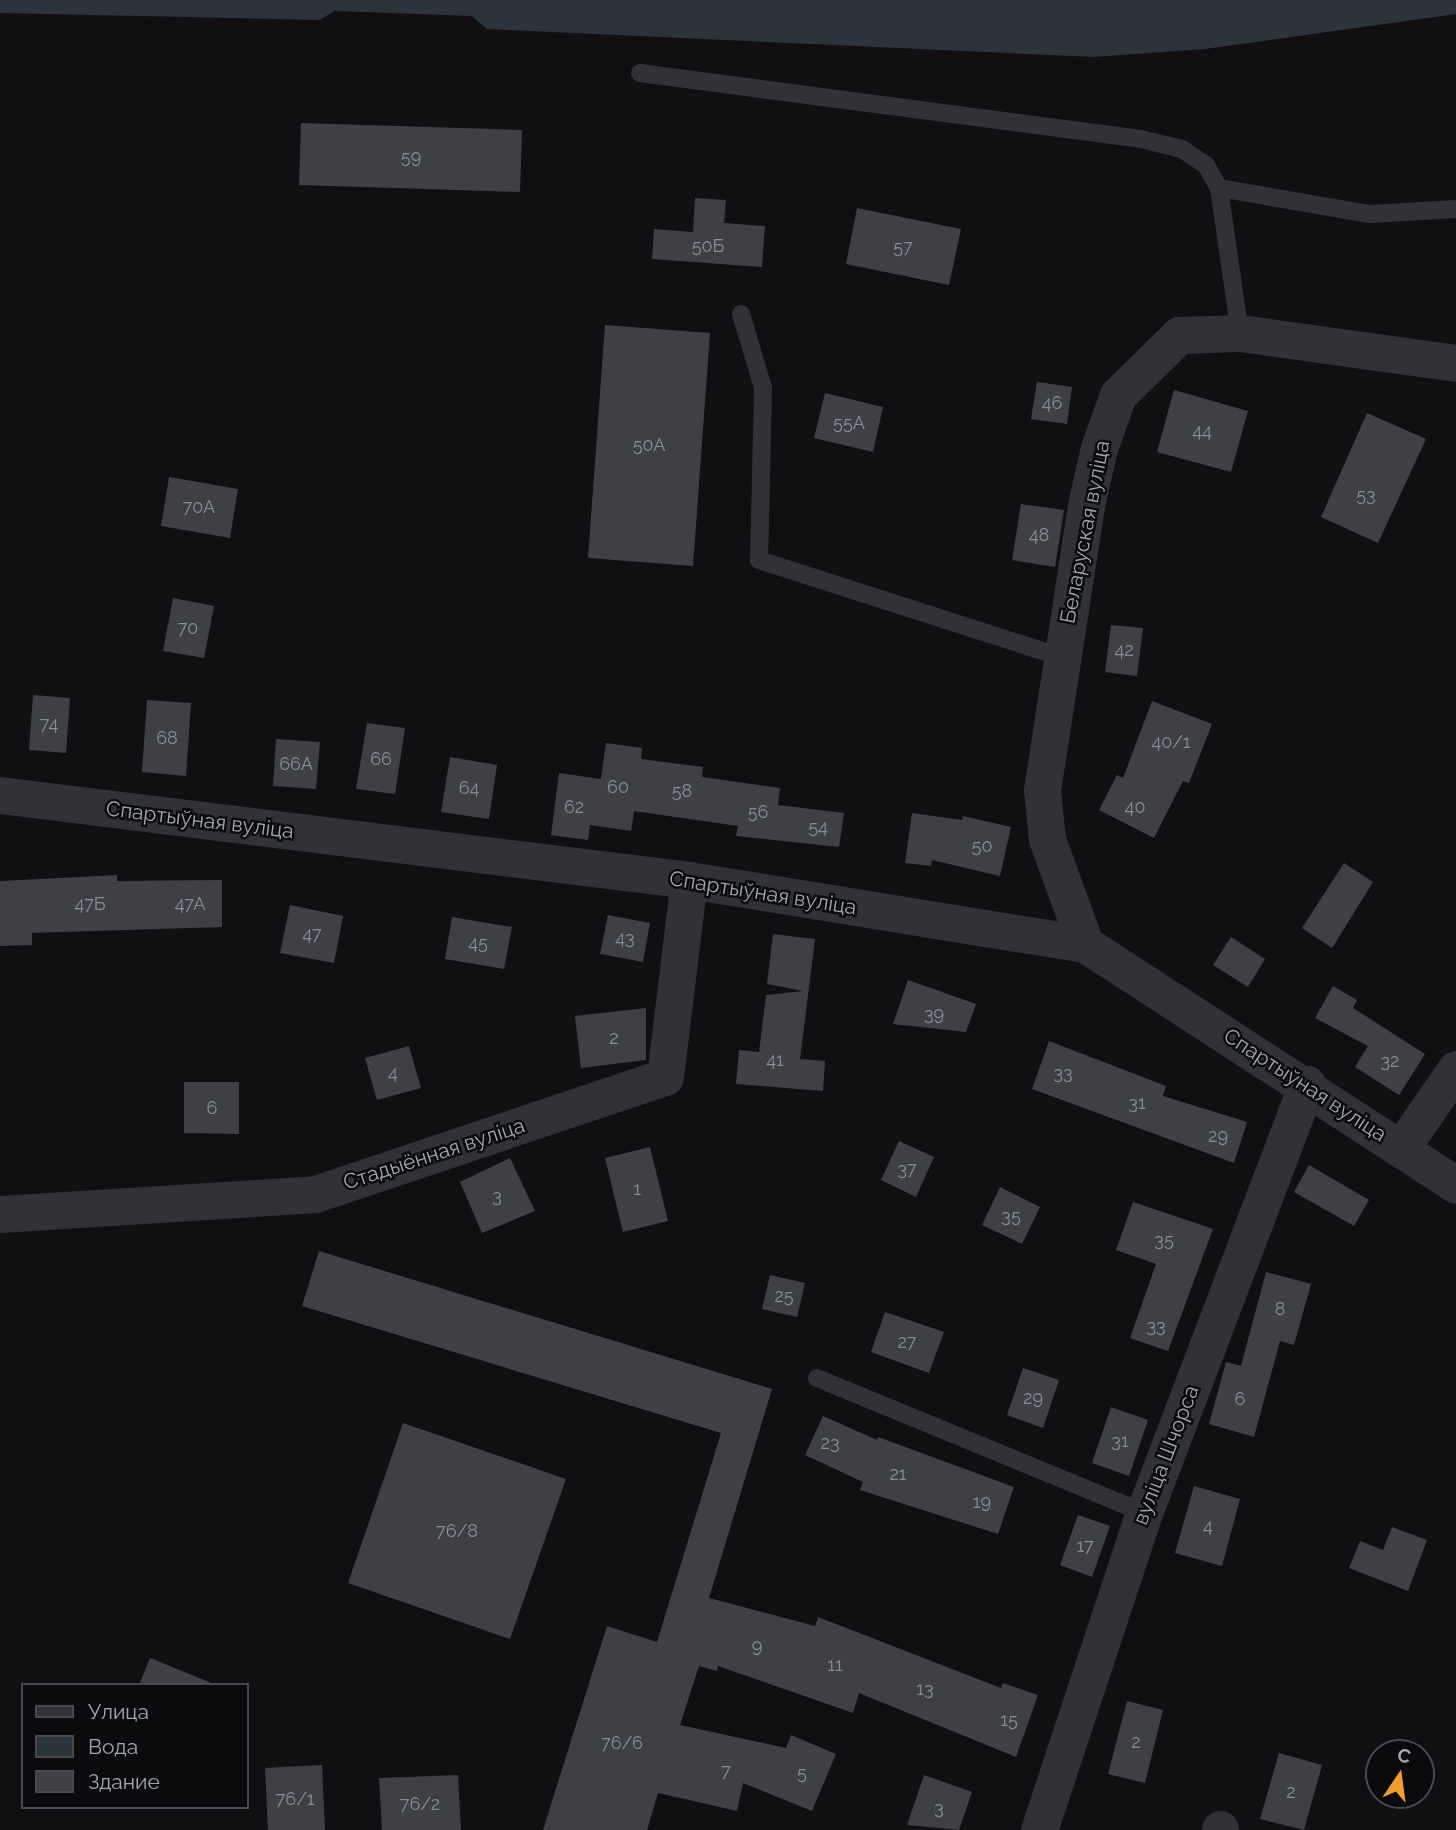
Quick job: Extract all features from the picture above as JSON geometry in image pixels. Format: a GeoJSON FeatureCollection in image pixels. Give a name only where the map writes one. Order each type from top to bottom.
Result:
{"type":"FeatureCollection","features":[{"type":"Feature","properties":{"kind":"street","name":"Беларуская вуліца"},"geometry":{"type":"LineString","coordinates":[[1085,944],[1047,839],[1042,790],[1088,494],[1099,448],[1118,395],[1179,335],[1240,333],[1456,363]]}},
{"type":"Feature","properties":{"kind":"street","name":"Спартыўная вуліца"},"geometry":{"type":"LineString","coordinates":[[0,795],[689,880],[1085,944],[1307,1084],[1456,1185]]}},
{"type":"Feature","properties":{"kind":"street","name":"Стадыённая вуліца"},"geometry":{"type":"LineString","coordinates":[[0,1214],[315,1194],[665,1077],[689,880]]}},
{"type":"Feature","properties":{"kind":"street"},"geometry":{"type":"LineString","coordinates":[[1401,1148],[1456,1069]]}},
{"type":"Feature","properties":{"kind":"street","name":"вуліца Шчорса"},"geometry":{"type":"LineString","coordinates":[[1039,1830],[1144,1513],[1307,1084]]}},
{"type":"Feature","properties":{"kind":"lane"},"geometry":{"type":"LineString","coordinates":[[640,73],[1141,139],[1182,149],[1206,165],[1219,188],[1240,333]]}},
{"type":"Feature","properties":{"kind":"lane"},"geometry":{"type":"LineString","coordinates":[[1219,188],[1370,214],[1456,209]]}},
{"type":"Feature","properties":{"kind":"lane"},"geometry":{"type":"LineString","coordinates":[[741,314],[763,388],[759,560],[1061,657]]}},
{"type":"Feature","properties":{"kind":"lane"},"geometry":{"type":"LineString","coordinates":[[817,1378],[1144,1513]]}},
{"type":"Feature","properties":{"kind":"water"},"geometry":{"type":"Polygon","coordinates":[[[0,0],[1456,0],[1456,14],[1205,49],[1094,57],[487,29],[472,16],[335,11],[319,20],[0,13],[0,0]]]}},
{"type":"Feature","properties":{"kind":"building"},"geometry":{"type":"Polygon","coordinates":[[[301,123],[522,130],[520,192],[299,185],[301,123]]]}},
{"type":"Feature","properties":{"kind":"building"},"geometry":{"type":"Polygon","coordinates":[[[695,198],[726,200],[724,223],[765,226],[762,267],[652,259],[654,229],[693,232],[695,198]]]}},
{"type":"Feature","properties":{"kind":"building"},"geometry":{"type":"Polygon","coordinates":[[[857,208],[961,229],[949,285],[846,264],[857,208]]]}},
{"type":"Feature","properties":{"kind":"building"},"geometry":{"type":"Polygon","coordinates":[[[605,325],[710,333],[693,566],[588,558],[605,325]]]}},
{"type":"Feature","properties":{"kind":"building"},"geometry":{"type":"Polygon","coordinates":[[[1037,382],[1072,387],[1067,424],[1031,419],[1037,382]]]}},
{"type":"Feature","properties":{"kind":"building"},"geometry":{"type":"Polygon","coordinates":[[[1174,390],[1248,411],[1231,472],[1157,452],[1174,390]]]}},
{"type":"Feature","properties":{"kind":"building"},"geometry":{"type":"Polygon","coordinates":[[[825,393],[883,407],[873,452],[814,438],[825,393]]]}},
{"type":"Feature","properties":{"kind":"building"},"geometry":{"type":"Polygon","coordinates":[[[1367,413],[1426,439],[1378,543],[1321,517],[1367,413]]]}},
{"type":"Feature","properties":{"kind":"building"},"geometry":{"type":"Polygon","coordinates":[[[169,477],[238,489],[230,538],[161,526],[169,477]]]}},
{"type":"Feature","properties":{"kind":"building"},"geometry":{"type":"Polygon","coordinates":[[[1021,504],[1064,510],[1055,567],[1012,560],[1021,504]]]}},
{"type":"Feature","properties":{"kind":"building"},"geometry":{"type":"Polygon","coordinates":[[[173,598],[214,606],[204,658],[163,651],[173,598]]]}},
{"type":"Feature","properties":{"kind":"building"},"geometry":{"type":"Polygon","coordinates":[[[1111,625],[1143,628],[1137,676],[1105,672],[1111,625]]]}},
{"type":"Feature","properties":{"kind":"building"},"geometry":{"type":"Polygon","coordinates":[[[33,695],[70,698],[66,753],[29,750],[33,695]]]}},
{"type":"Feature","properties":{"kind":"building"},"geometry":{"type":"Polygon","coordinates":[[[147,700],[191,703],[186,776],[142,772],[147,700]]]}},
{"type":"Feature","properties":{"kind":"building"},"geometry":{"type":"Polygon","coordinates":[[[1152,701],[1212,724],[1189,783],[1183,781],[1154,838],[1099,810],[1117,775],[1123,778],[1152,701]]]}},
{"type":"Feature","properties":{"kind":"building"},"geometry":{"type":"Polygon","coordinates":[[[367,723],[405,728],[395,794],[356,789],[367,723]]]}},
{"type":"Feature","properties":{"kind":"building"},"geometry":{"type":"Polygon","coordinates":[[[276,739],[320,742],[316,789],[273,786],[276,739]]]}},
{"type":"Feature","properties":{"kind":"building"},"geometry":{"type":"Polygon","coordinates":[[[606,743],[642,748],[641,759],[703,767],[702,777],[780,788],[778,805],[844,813],[839,847],[736,836],[738,826],[634,811],[631,831],[590,825],[588,840],[551,835],[559,773],[601,779],[606,743]]]}},
{"type":"Feature","properties":{"kind":"building"},"geometry":{"type":"Polygon","coordinates":[[[450,757],[497,765],[489,819],[441,812],[450,757]]]}},
{"type":"Feature","properties":{"kind":"building"},"geometry":{"type":"Polygon","coordinates":[[[912,813],[962,820],[963,816],[1011,827],[1000,876],[932,860],[931,866],[905,863],[912,813]]]}},
{"type":"Feature","properties":{"kind":"building"},"geometry":{"type":"Polygon","coordinates":[[[1344,863],[1373,882],[1332,948],[1302,928],[1344,863]]]}},
{"type":"Feature","properties":{"kind":"building"},"geometry":{"type":"Polygon","coordinates":[[[117,875],[117,881],[222,880],[222,927],[32,933],[32,945],[0,946],[0,881],[117,875]]]}},
{"type":"Feature","properties":{"kind":"building"},"geometry":{"type":"Polygon","coordinates":[[[290,905],[343,916],[334,963],[280,953],[290,905]]]}},
{"type":"Feature","properties":{"kind":"building"},"geometry":{"type":"Polygon","coordinates":[[[608,915],[650,923],[643,962],[600,954],[608,915]]]}},
{"type":"Feature","properties":{"kind":"building"},"geometry":{"type":"Polygon","coordinates":[[[452,917],[512,927],[504,969],[445,959],[452,917]]]}},
{"type":"Feature","properties":{"kind":"building"},"geometry":{"type":"Polygon","coordinates":[[[773,934],[815,939],[800,1059],[825,1061],[823,1091],[736,1084],[739,1050],[759,1052],[766,995],[803,991],[767,984],[773,934]]]}},
{"type":"Feature","properties":{"kind":"building"},"geometry":{"type":"Polygon","coordinates":[[[1231,937],[1265,959],[1248,987],[1213,965],[1231,937]]]}},
{"type":"Feature","properties":{"kind":"building"},"geometry":{"type":"Polygon","coordinates":[[[908,980],[976,1004],[966,1032],[893,1024],[908,980]]]}},
{"type":"Feature","properties":{"kind":"building"},"geometry":{"type":"Polygon","coordinates":[[[1333,986],[1357,1000],[1353,1008],[1425,1054],[1399,1095],[1355,1067],[1368,1046],[1315,1018],[1333,986]]]}},
{"type":"Feature","properties":{"kind":"building"},"geometry":{"type":"Polygon","coordinates":[[[646,1008],[646,1060],[581,1068],[575,1016],[646,1008]]]}},
{"type":"Feature","properties":{"kind":"building"},"geometry":{"type":"Polygon","coordinates":[[[1049,1041],[1166,1086],[1163,1096],[1247,1122],[1234,1163],[1032,1089],[1049,1041]]]}},
{"type":"Feature","properties":{"kind":"building"},"geometry":{"type":"Polygon","coordinates":[[[409,1046],[421,1088],[377,1100],[365,1058],[409,1046]]]}},
{"type":"Feature","properties":{"kind":"building"},"geometry":{"type":"Polygon","coordinates":[[[184,1082],[239,1082],[239,1134],[184,1133],[184,1082]]]}},
{"type":"Feature","properties":{"kind":"building"},"geometry":{"type":"Polygon","coordinates":[[[899,1141],[934,1157],[916,1197],[881,1180],[899,1141]]]}},
{"type":"Feature","properties":{"kind":"building"},"geometry":{"type":"Polygon","coordinates":[[[650,1147],[668,1221],[623,1232],[605,1158],[650,1147]]]}},
{"type":"Feature","properties":{"kind":"building"},"geometry":{"type":"Polygon","coordinates":[[[510,1158],[535,1211],[482,1233],[460,1182],[510,1158]]]}},
{"type":"Feature","properties":{"kind":"building"},"geometry":{"type":"Polygon","coordinates":[[[1309,1165],[1369,1200],[1354,1226],[1294,1192],[1309,1165]]]}},
{"type":"Feature","properties":{"kind":"building"},"geometry":{"type":"Polygon","coordinates":[[[1000,1187],[1040,1207],[1022,1244],[982,1225],[1000,1187]]]}},
{"type":"Feature","properties":{"kind":"building"},"geometry":{"type":"Polygon","coordinates":[[[1133,1202],[1213,1229],[1168,1351],[1130,1338],[1156,1264],[1116,1250],[1133,1202]]]}},
{"type":"Feature","properties":{"kind":"building"},"geometry":{"type":"Polygon","coordinates":[[[319,1251],[772,1389],[709,1598],[815,1626],[818,1617],[1001,1688],[1003,1683],[1038,1695],[1016,1757],[859,1693],[853,1713],[718,1666],[717,1671],[699,1666],[680,1725],[786,1748],[791,1735],[836,1754],[812,1811],[743,1783],[737,1811],[658,1793],[647,1830],[543,1830],[607,1626],[657,1642],[721,1433],[302,1306],[319,1251]]]}},
{"type":"Feature","properties":{"kind":"building"},"geometry":{"type":"Polygon","coordinates":[[[1266,1272],[1311,1284],[1294,1345],[1280,1341],[1254,1437],[1209,1424],[1226,1362],[1241,1366],[1266,1272]]]}},
{"type":"Feature","properties":{"kind":"building"},"geometry":{"type":"Polygon","coordinates":[[[770,1275],[805,1283],[797,1317],[762,1309],[770,1275]]]}},
{"type":"Feature","properties":{"kind":"building"},"geometry":{"type":"Polygon","coordinates":[[[885,1312],[944,1332],[929,1373],[871,1352],[885,1312]]]}},
{"type":"Feature","properties":{"kind":"building"},"geometry":{"type":"Polygon","coordinates":[[[1023,1368],[1059,1380],[1043,1428],[1007,1415],[1023,1368]]]}},
{"type":"Feature","properties":{"kind":"building"},"geometry":{"type":"Polygon","coordinates":[[[1111,1407],[1148,1420],[1129,1476],[1092,1463],[1111,1407]]]}},
{"type":"Feature","properties":{"kind":"building"},"geometry":{"type":"Polygon","coordinates":[[[823,1416],[877,1440],[878,1437],[1014,1487],[998,1534],[860,1490],[863,1482],[805,1455],[823,1416]]]}},
{"type":"Feature","properties":{"kind":"building"},"geometry":{"type":"Polygon","coordinates":[[[403,1423],[566,1479],[510,1639],[348,1583],[403,1423]]]}},
{"type":"Feature","properties":{"kind":"building"},"geometry":{"type":"Polygon","coordinates":[[[1194,1486],[1240,1499],[1222,1566],[1175,1553],[1194,1486]]]}},
{"type":"Feature","properties":{"kind":"building"},"geometry":{"type":"Polygon","coordinates":[[[1078,1515],[1110,1526],[1092,1577],[1060,1565],[1078,1515]]]}},
{"type":"Feature","properties":{"kind":"building"},"geometry":{"type":"Polygon","coordinates":[[[1392,1527],[1427,1540],[1408,1591],[1349,1568],[1360,1541],[1383,1550],[1392,1527]]]}},
{"type":"Feature","properties":{"kind":"building"},"geometry":{"type":"Polygon","coordinates":[[[150,1658],[212,1683],[140,1683],[150,1658]]]}},
{"type":"Feature","properties":{"kind":"building"},"geometry":{"type":"Polygon","coordinates":[[[1127,1701],[1163,1710],[1145,1783],[1108,1774],[1127,1701]]]}},
{"type":"Feature","properties":{"kind":"building"},"geometry":{"type":"Polygon","coordinates":[[[1279,1753],[1322,1765],[1304,1830],[1260,1819],[1279,1753]]]}},
{"type":"Feature","properties":{"kind":"building"},"geometry":{"type":"Polygon","coordinates":[[[322,1765],[325,1830],[268,1830],[265,1768],[322,1765]]]}},
{"type":"Feature","properties":{"kind":"building"},"geometry":{"type":"Polygon","coordinates":[[[458,1775],[461,1830],[382,1830],[379,1778],[458,1775]]]}},
{"type":"Feature","properties":{"kind":"building"},"geometry":{"type":"Polygon","coordinates":[[[924,1775],[972,1792],[959,1830],[907,1825],[924,1775]]]}}]}
